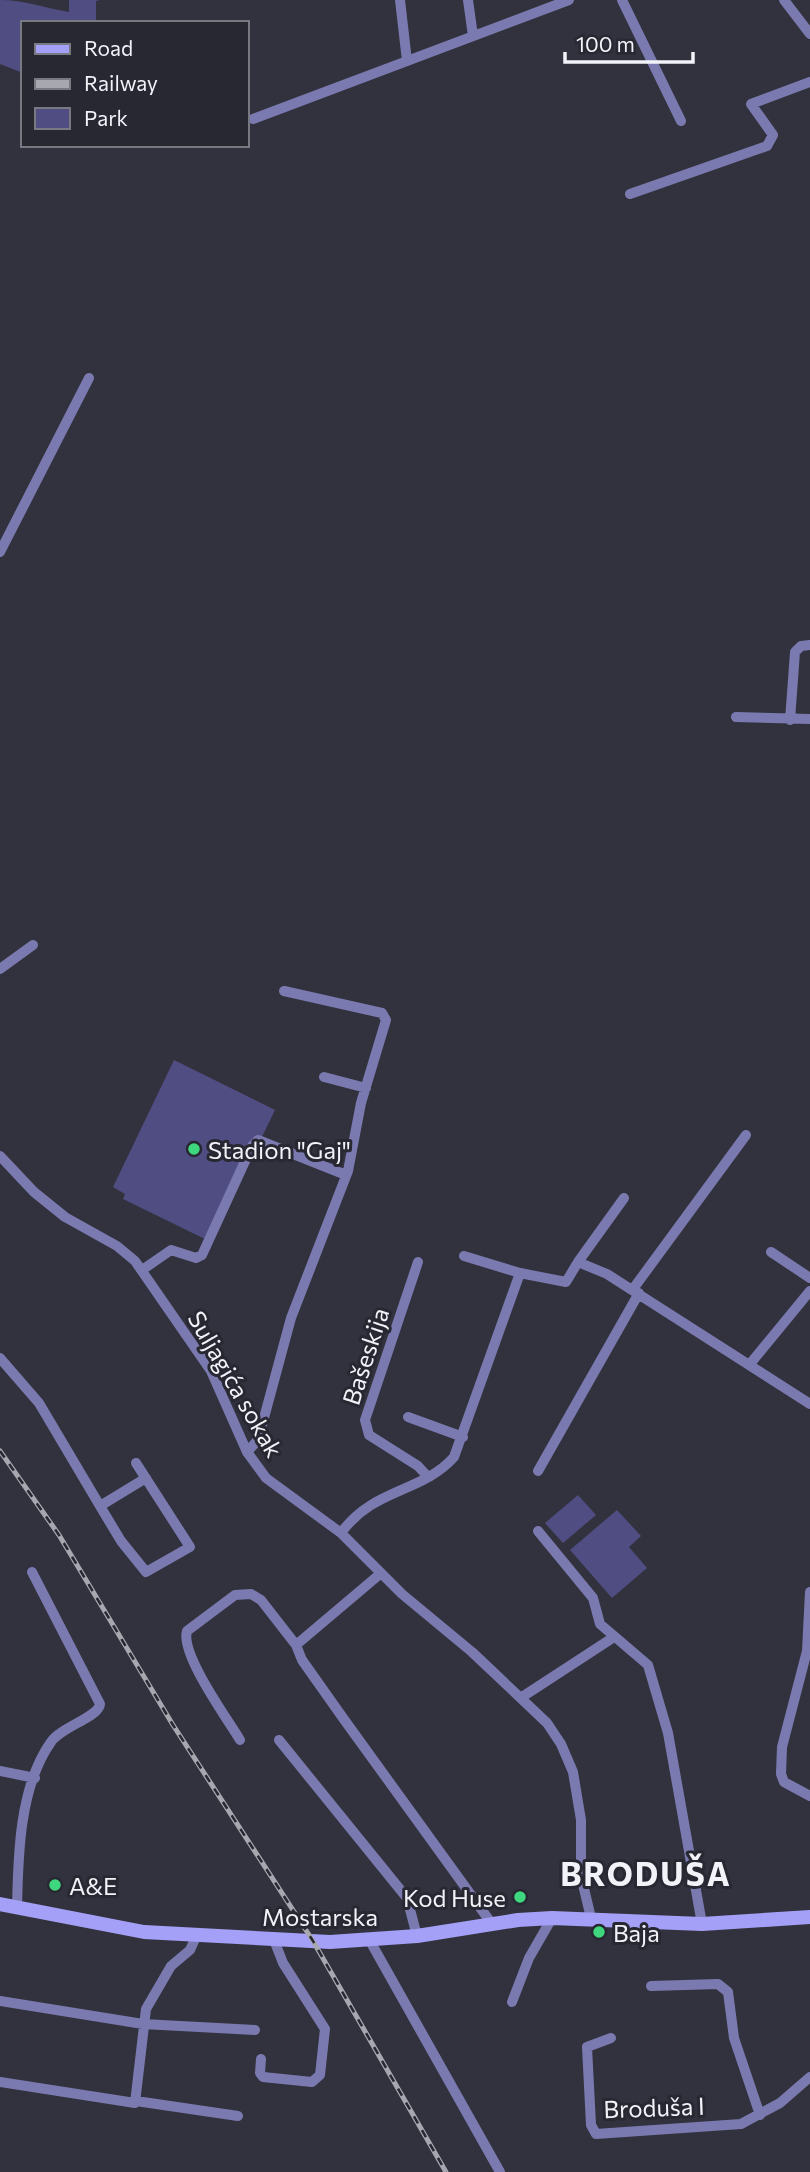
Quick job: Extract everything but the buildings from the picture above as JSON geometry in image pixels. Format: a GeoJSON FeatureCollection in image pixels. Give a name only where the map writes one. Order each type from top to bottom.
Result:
{"type":"FeatureCollection","features":[{"type":"Feature","properties":{"kind":"main road","name":"Mostarska"},"geometry":{"type":"LineString","coordinates":[[0,1904],[106,1927],[197,1937],[275,1940],[370,1941],[552,1918],[702,1924],[810,1917]]}},
{"type":"Feature","properties":{"kind":"street"},"geometry":{"type":"LineString","coordinates":[[400,0],[407,61]]}},
{"type":"Feature","properties":{"kind":"street"},"geometry":{"type":"LineString","coordinates":[[468,0],[473,36]]}},
{"type":"Feature","properties":{"kind":"street"},"geometry":{"type":"LineString","coordinates":[[253,119],[569,0]]}},
{"type":"Feature","properties":{"kind":"street"},"geometry":{"type":"LineString","coordinates":[[622,0],[681,121]]}},
{"type":"Feature","properties":{"kind":"street"},"geometry":{"type":"LineString","coordinates":[[784,0],[810,34]]}},
{"type":"Feature","properties":{"kind":"street"},"geometry":{"type":"LineString","coordinates":[[630,194],[767,146],[773,135],[751,104],[810,82]]}},
{"type":"Feature","properties":{"kind":"street"},"geometry":{"type":"LineString","coordinates":[[0,552],[89,378]]}},
{"type":"Feature","properties":{"kind":"street"},"geometry":{"type":"LineString","coordinates":[[790,720],[795,652],[801,646],[810,645]]}},
{"type":"Feature","properties":{"kind":"street"},"geometry":{"type":"LineString","coordinates":[[736,717],[810,719]]}},
{"type":"Feature","properties":{"kind":"street"},"geometry":{"type":"LineString","coordinates":[[0,969],[33,945]]}},
{"type":"Feature","properties":{"kind":"street"},"geometry":{"type":"LineString","coordinates":[[247,1452],[258,1440],[291,1318],[346,1175],[385,1016],[285,990]]}},
{"type":"Feature","properties":{"kind":"street"},"geometry":{"type":"LineString","coordinates":[[324,1077],[366,1088]]}},
{"type":"Feature","properties":{"kind":"street"},"geometry":{"type":"LineString","coordinates":[[538,1471],[636,1291],[746,1135]]}},
{"type":"Feature","properties":{"kind":"street"},"geometry":{"type":"LineString","coordinates":[[142,1269],[164,1251],[171,1250],[196,1258],[202,1255],[252,1146],[258,1140],[346,1175]]}},
{"type":"Feature","properties":{"kind":"street","name":"Suljagića sokak"},"geometry":{"type":"LineString","coordinates":[[0,1156],[34,1192],[65,1217],[117,1246],[142,1269],[211,1371],[247,1452],[266,1478],[341,1533],[380,1574],[522,1697],[547,1723],[561,1744],[573,1772],[580,1810],[581,1876],[592,1918]]}},
{"type":"Feature","properties":{"kind":"street"},"geometry":{"type":"LineString","coordinates":[[464,1256],[520,1273],[566,1282],[624,1198]]}},
{"type":"Feature","properties":{"kind":"street"},"geometry":{"type":"LineString","coordinates":[[771,1252],[810,1278]]}},
{"type":"Feature","properties":{"kind":"street","name":"Bašeskija"},"geometry":{"type":"LineString","coordinates":[[418,1262],[365,1420],[369,1435],[418,1466],[428,1477]]}},
{"type":"Feature","properties":{"kind":"street"},"geometry":{"type":"LineString","coordinates":[[578,1262],[636,1291],[810,1404]]}},
{"type":"Feature","properties":{"kind":"street"},"geometry":{"type":"LineString","coordinates":[[341,1533],[362,1509],[428,1477],[454,1458],[520,1273]]}},
{"type":"Feature","properties":{"kind":"street"},"geometry":{"type":"LineString","coordinates":[[750,1364],[810,1291]]}},
{"type":"Feature","properties":{"kind":"street"},"geometry":{"type":"LineString","coordinates":[[0,1358],[44,1409],[121,1541],[146,1572],[190,1547],[136,1463]]}},
{"type":"Feature","properties":{"kind":"street"},"geometry":{"type":"LineString","coordinates":[[408,1417],[463,1437]]}},
{"type":"Feature","properties":{"kind":"street"},"geometry":{"type":"LineString","coordinates":[[100,1506],[146,1478]]}},
{"type":"Feature","properties":{"kind":"street"},"geometry":{"type":"LineString","coordinates":[[538,1531],[593,1598],[596,1618],[614,1637],[644,1661],[649,1670],[668,1733],[702,1924]]}},
{"type":"Feature","properties":{"kind":"street"},"geometry":{"type":"LineString","coordinates":[[17,1909],[19,1843],[35,1778],[52,1740],[67,1726],[96,1714],[100,1704],[32,1572]]}},
{"type":"Feature","properties":{"kind":"street"},"geometry":{"type":"LineString","coordinates":[[296,1645],[380,1574]]}},
{"type":"Feature","properties":{"kind":"street"},"geometry":{"type":"LineString","coordinates":[[810,1592],[807,1651],[780,1760],[784,1782],[810,1796]]}},
{"type":"Feature","properties":{"kind":"street"},"geometry":{"type":"LineString","coordinates":[[240,1740],[197,1669],[186,1642],[187,1631],[235,1595],[250,1594],[261,1600],[296,1645],[302,1660],[342,1718],[492,1924]]}},
{"type":"Feature","properties":{"kind":"street"},"geometry":{"type":"LineString","coordinates":[[522,1697],[606,1645],[614,1637]]}},
{"type":"Feature","properties":{"kind":"street"},"geometry":{"type":"LineString","coordinates":[[279,1740],[407,1898],[417,1936]]}},
{"type":"Feature","properties":{"kind":"street"},"geometry":{"type":"LineString","coordinates":[[0,1771],[35,1778]]}},
{"type":"Feature","properties":{"kind":"street"},"geometry":{"type":"LineString","coordinates":[[512,2002],[529,1958],[552,1918]]}},
{"type":"Feature","properties":{"kind":"street"},"geometry":{"type":"LineString","coordinates":[[136,2101],[146,2008],[170,1966],[190,1950],[197,1937]]}},
{"type":"Feature","properties":{"kind":"street"},"geometry":{"type":"LineString","coordinates":[[261,2059],[260,2073],[263,2077],[312,2082],[320,2076],[326,2037],[325,2029],[283,1963],[275,1940]]}},
{"type":"Feature","properties":{"kind":"street"},"geometry":{"type":"LineString","coordinates":[[370,1941],[500,2172]]}},
{"type":"Feature","properties":{"kind":"street"},"geometry":{"type":"LineString","coordinates":[[652,1986],[718,1984],[728,1992],[734,2038],[760,2115]]}},
{"type":"Feature","properties":{"kind":"street"},"geometry":{"type":"LineString","coordinates":[[0,2001],[143,2024],[255,2030]]}},
{"type":"Feature","properties":{"kind":"street","name":"Broduša I"},"geometry":{"type":"LineString","coordinates":[[611,2038],[587,2047],[591,2125],[596,2134],[741,2124],[780,2103],[810,2077]]}},
{"type":"Feature","properties":{"kind":"street"},"geometry":{"type":"LineString","coordinates":[[0,2082],[126,2103],[136,2101],[238,2116]]}},
{"type":"Feature","properties":{"kind":"green space"},"geometry":{"type":"Polygon","coordinates":[[[0,0],[69,12],[69,0],[100,0],[96,1],[96,21],[21,21],[21,72],[0,64],[0,0]]]}},
{"type":"Feature","properties":{"kind":"green space","name":"Stadion \"Gaj\""},"geometry":{"type":"Polygon","coordinates":[[[174,1060],[275,1110],[211,1242],[123,1199],[125,1194],[113,1187],[174,1060]]]}},
{"type":"Feature","properties":{"kind":"green space"},"geometry":{"type":"Polygon","coordinates":[[[578,1495],[596,1515],[563,1543],[545,1523],[578,1495]]]}},
{"type":"Feature","properties":{"kind":"green space"},"geometry":{"type":"Polygon","coordinates":[[[617,1510],[641,1536],[629,1547],[647,1568],[612,1598],[570,1550],[617,1510]]]}},
{"type":"Feature","properties":{"kind":"railway"},"geometry":{"type":"LineString","coordinates":[[0,1451],[59,1535],[173,1725],[313,1941],[446,2172]]}},
{"type":"Feature","properties":{"kind":"place","name":"Stadion \"Gaj\""},"geometry":{"type":"Point","coordinates":[194,1149]}},
{"type":"Feature","properties":{"kind":"place","name":"A&E"},"geometry":{"type":"Point","coordinates":[55,1885]}},
{"type":"Feature","properties":{"kind":"place","name":"Kod Huse"},"geometry":{"type":"Point","coordinates":[520,1897]}},
{"type":"Feature","properties":{"kind":"place","name":"Baja"},"geometry":{"type":"Point","coordinates":[599,1932]}},
{"type":"Feature","properties":{"kind":"district","name":"BRODUŠA"},"geometry":{"type":"Point","coordinates":[646,1873]}}]}
